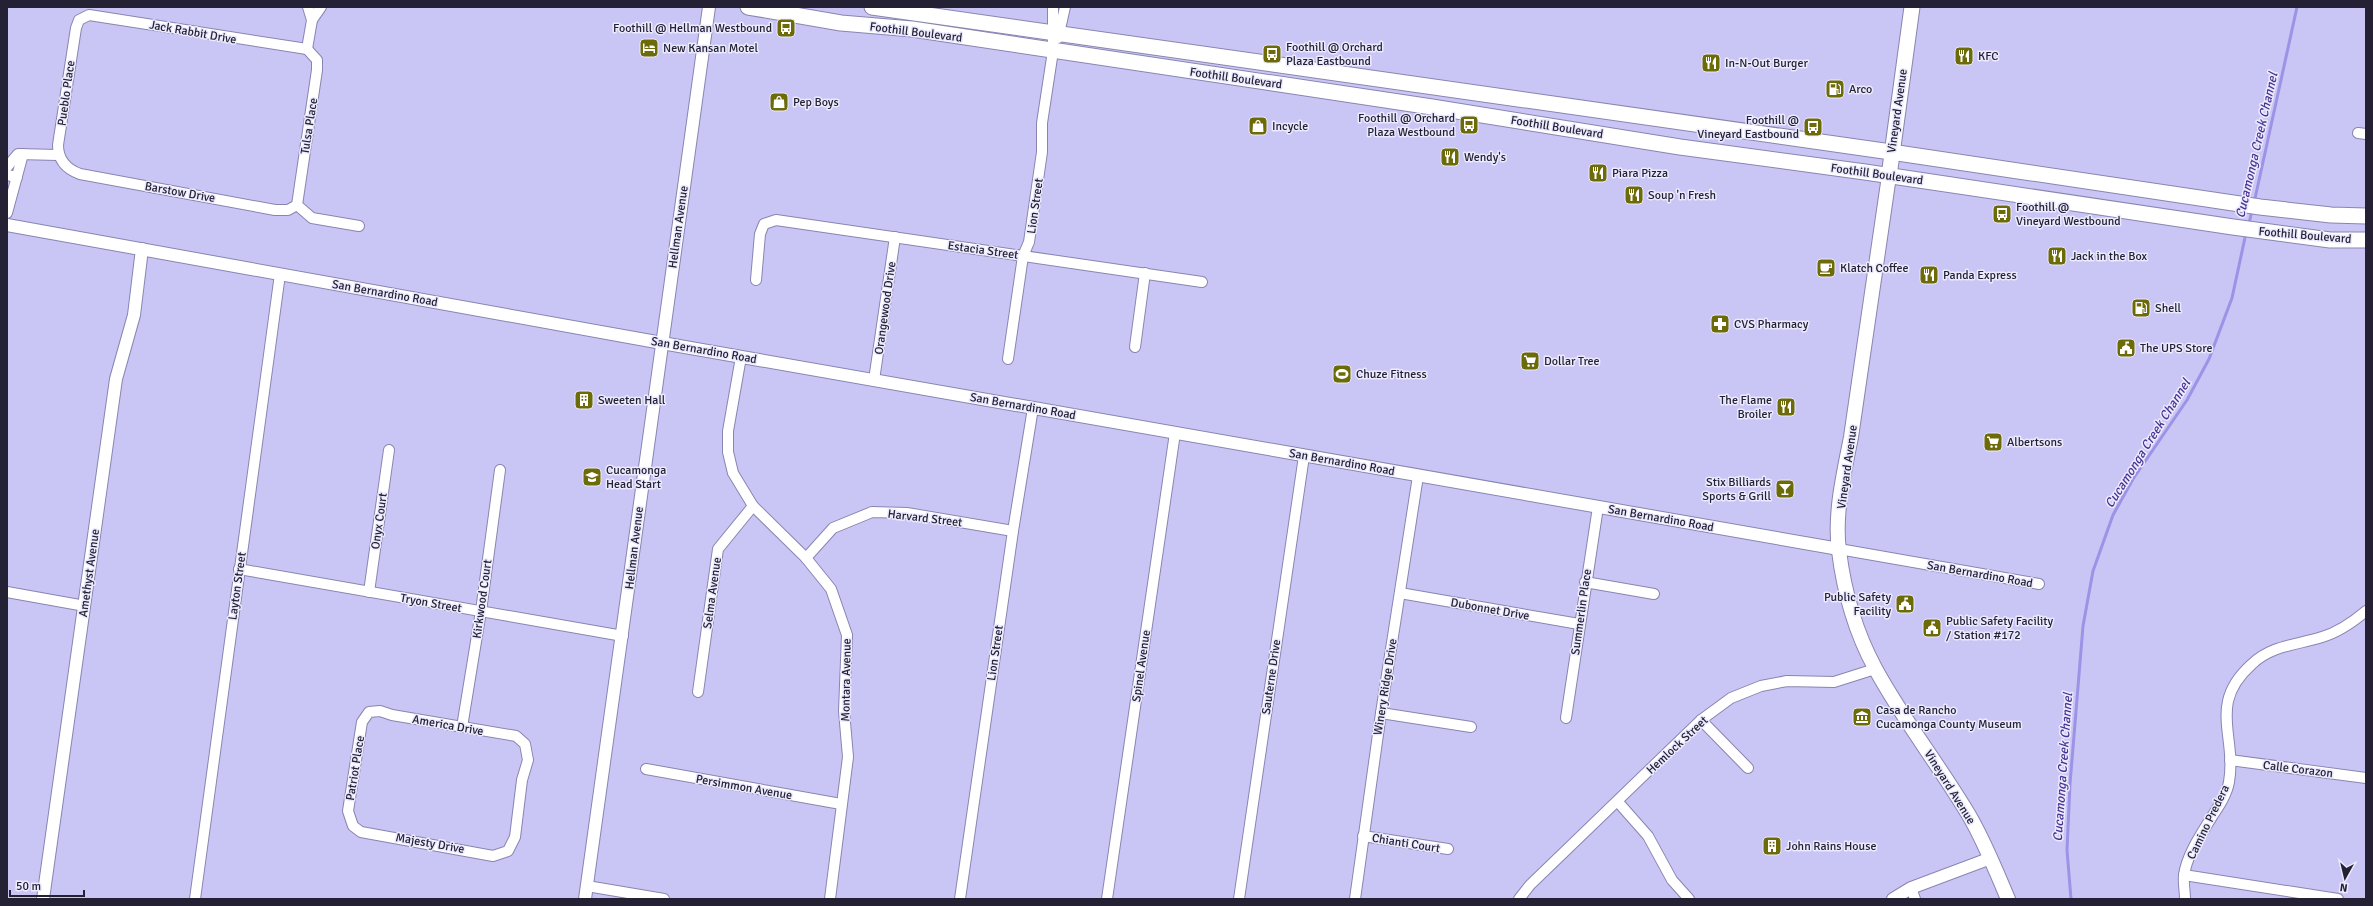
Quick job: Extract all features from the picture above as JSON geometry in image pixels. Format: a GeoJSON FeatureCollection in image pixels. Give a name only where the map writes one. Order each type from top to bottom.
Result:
{"type":"FeatureCollection","features":[{"type":"Feature","properties":{"kind":"main road","name":"Foothill Boulevard"},"geometry":{"type":"LineString","coordinates":[[748,7],[841,23],[912,29],[1432,107],[1680,147],[1889,176],[2233,228],[2330,240],[2366,240]]}},
{"type":"Feature","properties":{"kind":"main road","name":"Foothill Boulevard"},"geometry":{"type":"LineString","coordinates":[[872,7],[1891,152],[2237,204],[2332,215],[2366,216]]}},
{"type":"Feature","properties":{"kind":"main road","name":"Vineyard Avenue"},"geometry":{"type":"LineString","coordinates":[[1912,7],[1851,436],[1844,469],[1840,509],[1839,549],[1855,623],[1875,669],[1970,817],[1991,858],[2008,899]]}},
{"type":"Feature","properties":{"kind":"street"},"geometry":{"type":"LineString","coordinates":[[308,7],[312,20]]}},
{"type":"Feature","properties":{"kind":"street"},"geometry":{"type":"LineString","coordinates":[[307,49],[312,20],[321,7]]}},
{"type":"Feature","properties":{"kind":"street","name":"Hellman Avenue"},"geometry":{"type":"LineString","coordinates":[[586,899],[709,7]]}},
{"type":"Feature","properties":{"kind":"street"},"geometry":{"type":"LineString","coordinates":[[1053,7],[1056,34]]}},
{"type":"Feature","properties":{"kind":"street"},"geometry":{"type":"LineString","coordinates":[[1056,34],[1065,7]]}},
{"type":"Feature","properties":{"kind":"street","name":"Jack Rabbit Drive"},"geometry":{"type":"LineString","coordinates":[[79,20],[89,15],[307,49]]}},
{"type":"Feature","properties":{"kind":"street","name":"Pueblo Place"},"geometry":{"type":"LineString","coordinates":[[58,155],[75,34],[79,20]]}},
{"type":"Feature","properties":{"kind":"street","name":"Lion Street"},"geometry":{"type":"LineString","coordinates":[[1008,359],[1023,256],[1030,242],[1042,152],[1042,123],[1056,34]]}},
{"type":"Feature","properties":{"kind":"street","name":"Tulsa Place"},"geometry":{"type":"LineString","coordinates":[[297,205],[317,70],[316,60],[307,49]]}},
{"type":"Feature","properties":{"kind":"street"},"geometry":{"type":"LineString","coordinates":[[7,213],[12,176],[23,154]]}},
{"type":"Feature","properties":{"kind":"street"},"geometry":{"type":"LineString","coordinates":[[7,167],[14,157],[23,154],[58,155]]}},
{"type":"Feature","properties":{"kind":"street","name":"Barstow Drive"},"geometry":{"type":"LineString","coordinates":[[58,155],[65,165],[80,174],[275,210],[288,210],[297,205]]}},
{"type":"Feature","properties":{"kind":"street"},"geometry":{"type":"LineString","coordinates":[[297,205],[312,218],[359,226]]}},
{"type":"Feature","properties":{"kind":"street","name":"Estacia Street"},"geometry":{"type":"LineString","coordinates":[[756,280],[760,234],[764,224],[776,220],[1202,282]]}},
{"type":"Feature","properties":{"kind":"street","name":"San Bernardino Road"},"geometry":{"type":"LineString","coordinates":[[7,225],[741,357],[2039,584]]}},
{"type":"Feature","properties":{"kind":"street","name":"Orangewood Drive"},"geometry":{"type":"LineString","coordinates":[[874,380],[895,237]]}},
{"type":"Feature","properties":{"kind":"street","name":"Amethyst Avenue"},"geometry":{"type":"LineString","coordinates":[[43,899],[116,380],[134,315],[142,249]]}},
{"type":"Feature","properties":{"kind":"street"},"geometry":{"type":"LineString","coordinates":[[1135,347],[1145,273]]}},
{"type":"Feature","properties":{"kind":"street","name":"Layton Street"},"geometry":{"type":"LineString","coordinates":[[195,899],[280,274]]}},
{"type":"Feature","properties":{"kind":"street","name":"Montara Avenue"},"geometry":{"type":"LineString","coordinates":[[741,357],[728,431],[728,452],[733,473],[753,506],[806,558],[831,589],[848,635],[844,711],[848,757],[830,899]]}},
{"type":"Feature","properties":{"kind":"street","name":"Lion Street"},"geometry":{"type":"LineString","coordinates":[[960,899],[1013,531],[1033,408]]}},
{"type":"Feature","properties":{"kind":"street","name":"Spinel Avenue"},"geometry":{"type":"LineString","coordinates":[[1108,899],[1175,433]]}},
{"type":"Feature","properties":{"kind":"street","name":"Onyx Court"},"geometry":{"type":"LineString","coordinates":[[369,592],[389,450]]}},
{"type":"Feature","properties":{"kind":"street","name":"Sauterne Drive"},"geometry":{"type":"LineString","coordinates":[[1239,899],[1304,456]]}},
{"type":"Feature","properties":{"kind":"street","name":"Kirkwood Court"},"geometry":{"type":"LineString","coordinates":[[462,727],[481,611],[500,470]]}},
{"type":"Feature","properties":{"kind":"street","name":"Winery Ridge Drive"},"geometry":{"type":"LineString","coordinates":[[1355,899],[1381,713],[1418,476]]}},
{"type":"Feature","properties":{"kind":"street","name":"Selma Avenue"},"geometry":{"type":"LineString","coordinates":[[698,692],[718,548],[753,506]]}},
{"type":"Feature","properties":{"kind":"street","name":"Summerlin Place"},"geometry":{"type":"LineString","coordinates":[[1566,718],[1585,582],[1598,507]]}},
{"type":"Feature","properties":{"kind":"street","name":"Harvard Street"},"geometry":{"type":"LineString","coordinates":[[806,558],[832,528],[872,512],[907,513],[1013,531]]}},
{"type":"Feature","properties":{"kind":"street","name":"Tryon Street"},"geometry":{"type":"LineString","coordinates":[[239,569],[623,636]]}},
{"type":"Feature","properties":{"kind":"street"},"geometry":{"type":"LineString","coordinates":[[1585,582],[1654,594]]}},
{"type":"Feature","properties":{"kind":"street"},"geometry":{"type":"LineString","coordinates":[[7,592],[84,606]]}},
{"type":"Feature","properties":{"kind":"street","name":"Dubonnet Drive"},"geometry":{"type":"LineString","coordinates":[[1400,593],[1580,624]]}},
{"type":"Feature","properties":{"kind":"street","name":"Camino Predera"},"geometry":{"type":"LineString","coordinates":[[2185,899],[2184,875],[2196,843],[2220,804],[2229,784],[2230,760],[2226,731],[2226,705],[2238,680],[2252,664],[2271,650],[2323,637],[2343,628],[2366,611]]}},
{"type":"Feature","properties":{"kind":"street","name":"Hemlock Street"},"geometry":{"type":"LineString","coordinates":[[1519,899],[1530,884],[1618,802],[1702,720],[1731,698],[1761,686],[1787,681],[1834,682],[1875,669]]}},
{"type":"Feature","properties":{"kind":"street","name":"America Drive"},"geometry":{"type":"LineString","coordinates":[[370,712],[380,711],[392,715],[516,736],[525,744],[528,760],[522,780],[515,837],[508,851]]}},
{"type":"Feature","properties":{"kind":"street","name":"Patriot Place"},"geometry":{"type":"LineString","coordinates":[[353,826],[348,811],[362,722],[370,712]]}},
{"type":"Feature","properties":{"kind":"street"},"geometry":{"type":"LineString","coordinates":[[1381,713],[1471,727]]}},
{"type":"Feature","properties":{"kind":"street"},"geometry":{"type":"LineString","coordinates":[[1702,720],[1748,768]]}},
{"type":"Feature","properties":{"kind":"street","name":"Calle Corazon"},"geometry":{"type":"LineString","coordinates":[[2230,760],[2366,778]]}},
{"type":"Feature","properties":{"kind":"street","name":"Persimmon Avenue"},"geometry":{"type":"LineString","coordinates":[[646,769],[841,804]]}},
{"type":"Feature","properties":{"kind":"street"},"geometry":{"type":"LineString","coordinates":[[1618,802],[1648,836],[1672,880],[1689,899]]}},
{"type":"Feature","properties":{"kind":"street","name":"Majesty Drive"},"geometry":{"type":"LineString","coordinates":[[353,826],[361,832],[493,856],[508,851]]}},
{"type":"Feature","properties":{"kind":"street","name":"Chianti Court"},"geometry":{"type":"LineString","coordinates":[[1363,836],[1448,849]]}},
{"type":"Feature","properties":{"kind":"street"},"geometry":{"type":"LineString","coordinates":[[1893,899],[1913,894],[1991,858]]}},
{"type":"Feature","properties":{"kind":"street"},"geometry":{"type":"LineString","coordinates":[[2184,875],[2338,899]]}},
{"type":"Feature","properties":{"kind":"street"},"geometry":{"type":"LineString","coordinates":[[587,886],[664,899]]}},
{"type":"Feature","properties":{"kind":"waterway","name":"Cucamonga Creek Channel"},"geometry":{"type":"LineString","coordinates":[[2254,203],[2297,7]]}},
{"type":"Feature","properties":{"kind":"waterway","name":"Cucamonga Creek Channel"},"geometry":{"type":"LineString","coordinates":[[2249,224],[2252,210]]}},
{"type":"Feature","properties":{"kind":"waterway","name":"Cucamonga Creek Channel"},"geometry":{"type":"LineString","coordinates":[[2071,899],[2067,850],[2070,784],[2083,626],[2093,571],[2113,515],[2133,479],[2187,400],[2209,359],[2232,298],[2246,233]]}},
{"type":"Feature","properties":{"kind":"place","name":"Foothill @ Hellman Westbound"},"geometry":{"type":"Point","coordinates":[786,28]}},
{"type":"Feature","properties":{"kind":"place","name":"New Kansan Motel"},"geometry":{"type":"Point","coordinates":[649,48]}},
{"type":"Feature","properties":{"kind":"place","name":"Foothill @ Orchard Plaza Eastbound"},"geometry":{"type":"Point","coordinates":[1272,54]}},
{"type":"Feature","properties":{"kind":"place","name":"KFC"},"geometry":{"type":"Point","coordinates":[1964,56]}},
{"type":"Feature","properties":{"kind":"place","name":"In-N-Out Burger"},"geometry":{"type":"Point","coordinates":[1711,63]}},
{"type":"Feature","properties":{"kind":"place","name":"Arco"},"geometry":{"type":"Point","coordinates":[1835,89]}},
{"type":"Feature","properties":{"kind":"place","name":"Pep Boys"},"geometry":{"type":"Point","coordinates":[779,102]}},
{"type":"Feature","properties":{"kind":"place","name":"Foothill @ Orchard Plaza Westbound"},"geometry":{"type":"Point","coordinates":[1469,125]}},
{"type":"Feature","properties":{"kind":"place","name":"Incycle"},"geometry":{"type":"Point","coordinates":[1258,126]}},
{"type":"Feature","properties":{"kind":"place","name":"Foothill @ Vineyard Eastbound"},"geometry":{"type":"Point","coordinates":[1813,127]}},
{"type":"Feature","properties":{"kind":"place","name":"Wendy's"},"geometry":{"type":"Point","coordinates":[1450,157]}},
{"type":"Feature","properties":{"kind":"place","name":"Piara Pizza"},"geometry":{"type":"Point","coordinates":[1598,173]}},
{"type":"Feature","properties":{"kind":"place","name":"Soup 'n Fresh"},"geometry":{"type":"Point","coordinates":[1634,195]}},
{"type":"Feature","properties":{"kind":"place","name":"Foothill @ Vineyard Westbound"},"geometry":{"type":"Point","coordinates":[2002,214]}},
{"type":"Feature","properties":{"kind":"place","name":"Jack in the Box"},"geometry":{"type":"Point","coordinates":[2057,256]}},
{"type":"Feature","properties":{"kind":"place","name":"Klatch Coffee"},"geometry":{"type":"Point","coordinates":[1826,268]}},
{"type":"Feature","properties":{"kind":"place","name":"Panda Express"},"geometry":{"type":"Point","coordinates":[1929,275]}},
{"type":"Feature","properties":{"kind":"place","name":"Shell"},"geometry":{"type":"Point","coordinates":[2141,308]}},
{"type":"Feature","properties":{"kind":"place","name":"CVS Pharmacy"},"geometry":{"type":"Point","coordinates":[1720,324]}},
{"type":"Feature","properties":{"kind":"place","name":"The UPS Store"},"geometry":{"type":"Point","coordinates":[2126,348]}},
{"type":"Feature","properties":{"kind":"place","name":"Dollar Tree"},"geometry":{"type":"Point","coordinates":[1530,361]}},
{"type":"Feature","properties":{"kind":"place","name":"Chuze Fitness"},"geometry":{"type":"Point","coordinates":[1342,374]}},
{"type":"Feature","properties":{"kind":"place","name":"Sweeten Hall"},"geometry":{"type":"Point","coordinates":[584,400]}},
{"type":"Feature","properties":{"kind":"place","name":"The Flame Broiler"},"geometry":{"type":"Point","coordinates":[1786,407]}},
{"type":"Feature","properties":{"kind":"place","name":"Albertsons"},"geometry":{"type":"Point","coordinates":[1993,442]}},
{"type":"Feature","properties":{"kind":"place","name":"Cucamonga Head Start"},"geometry":{"type":"Point","coordinates":[592,477]}},
{"type":"Feature","properties":{"kind":"place","name":"Stix Billiards Sports & Grill"},"geometry":{"type":"Point","coordinates":[1785,489]}},
{"type":"Feature","properties":{"kind":"place","name":"Public Safety Facility"},"geometry":{"type":"Point","coordinates":[1905,604]}},
{"type":"Feature","properties":{"kind":"place","name":"Public Safety Facility / Station #172"},"geometry":{"type":"Point","coordinates":[1932,628]}},
{"type":"Feature","properties":{"kind":"place","name":"Casa de Rancho Cucamonga County Museum"},"geometry":{"type":"Point","coordinates":[1862,717]}},
{"type":"Feature","properties":{"kind":"place","name":"John Rains House"},"geometry":{"type":"Point","coordinates":[1772,846]}}]}
